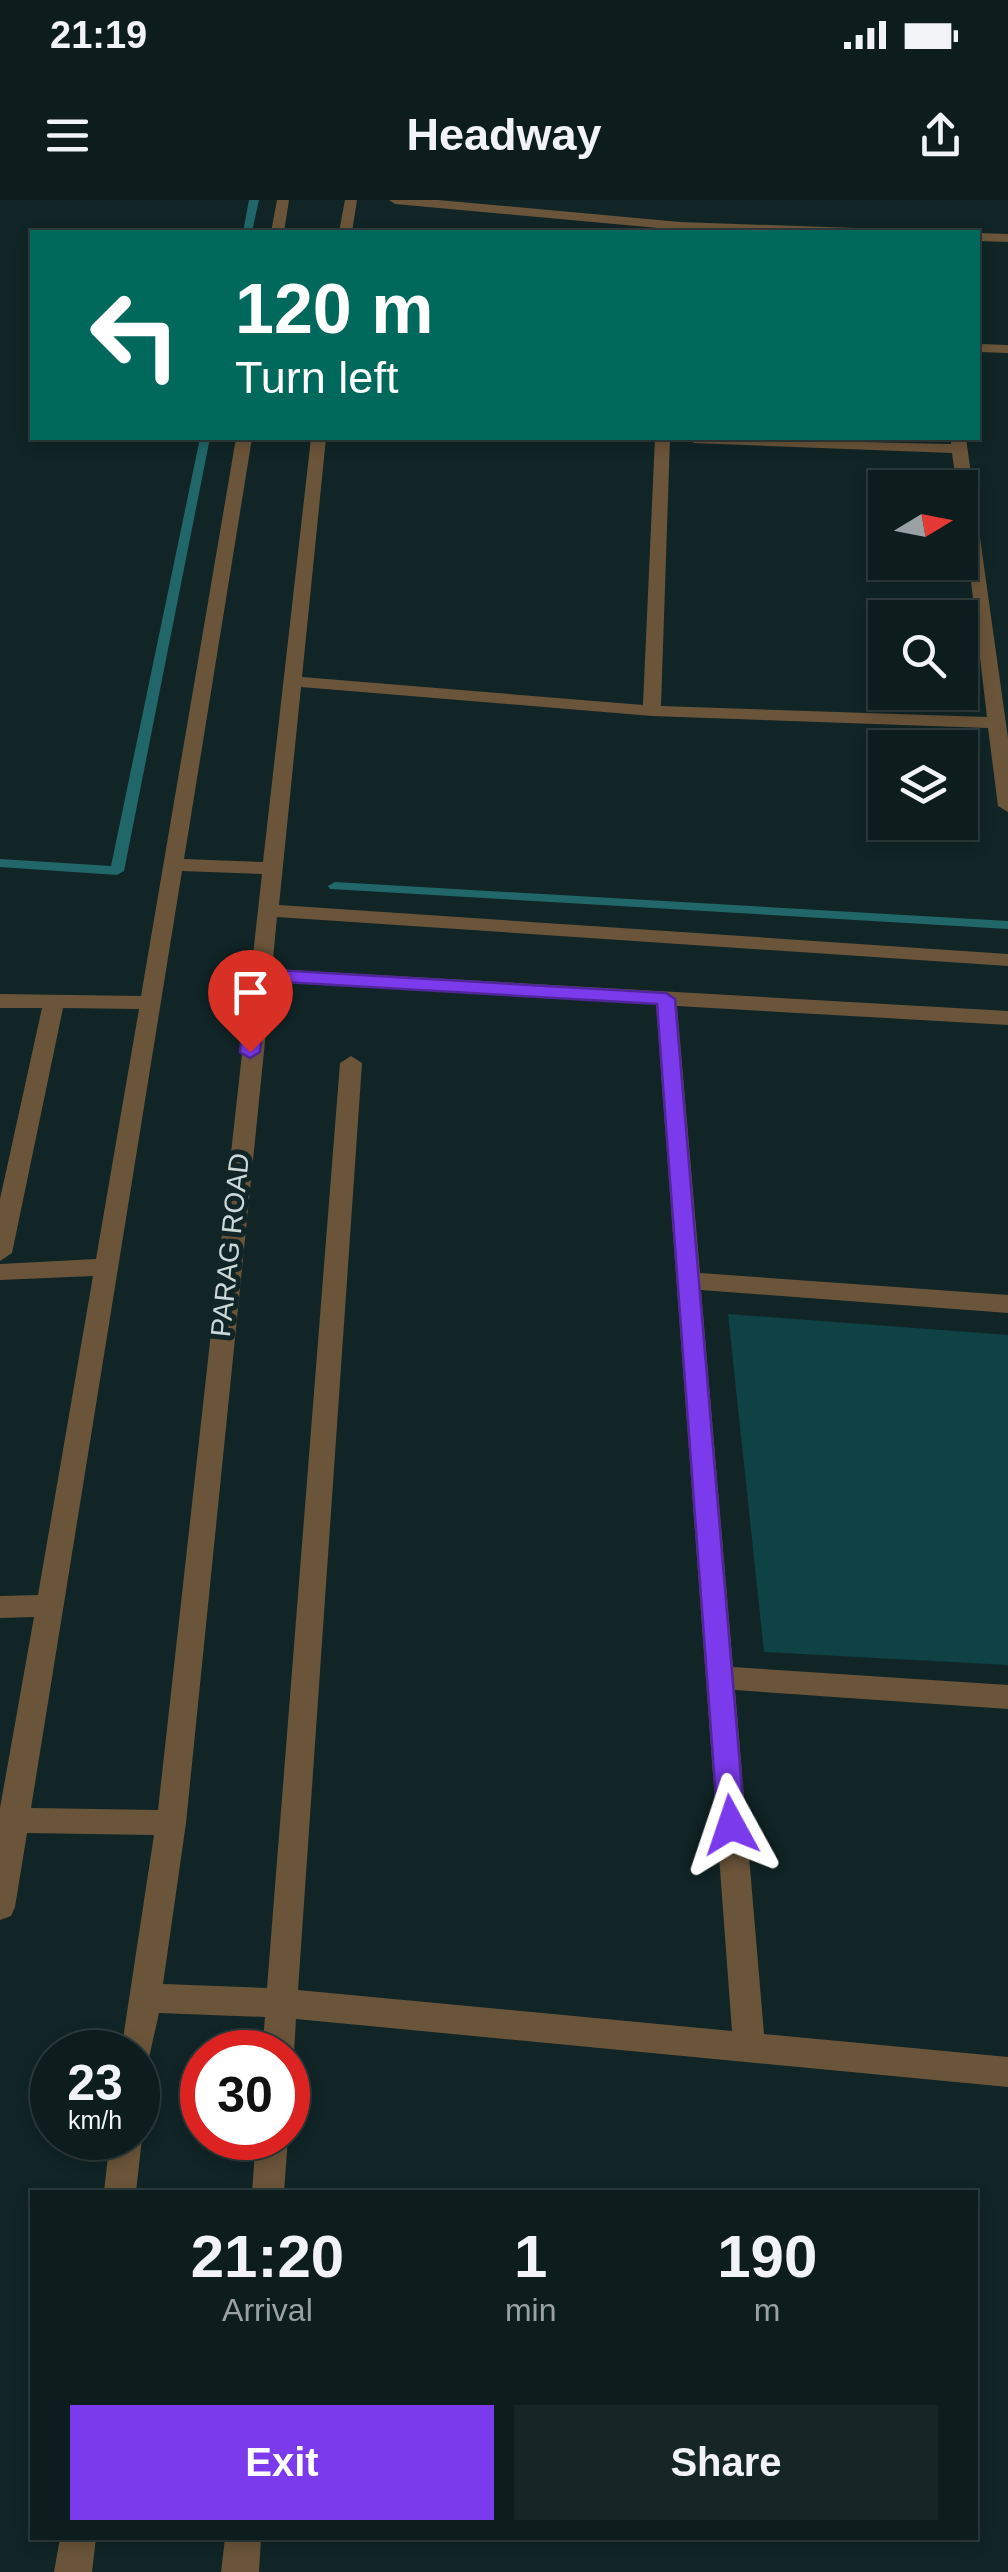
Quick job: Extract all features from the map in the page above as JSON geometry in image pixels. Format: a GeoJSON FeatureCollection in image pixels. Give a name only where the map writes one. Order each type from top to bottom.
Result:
{"type":"FeatureCollection","features":[{"type":"Feature","properties":{"kind":"street"},"geometry":{"type":"LineString","coordinates":[[278,230],[284,200]]}},
{"type":"Feature","properties":{"kind":"street"},"geometry":{"type":"LineString","coordinates":[[346,230],[351,200]]}},
{"type":"Feature","properties":{"kind":"street"},"geometry":{"type":"LineString","coordinates":[[396,200],[679,229],[738,230]]}},
{"type":"Feature","properties":{"kind":"street"},"geometry":{"type":"LineString","coordinates":[[980,237],[1008,238]]}},
{"type":"Feature","properties":{"kind":"street"},"geometry":{"type":"LineString","coordinates":[[980,348],[1008,349]]}},
{"type":"Feature","properties":{"kind":"street"},"geometry":{"type":"LineString","coordinates":[[0,1907],[26,1606],[109,1268],[244,440]]}},
{"type":"Feature","properties":{"kind":"street","name":"PARAG ROAD"},"geometry":{"type":"LineString","coordinates":[[140,2030],[170,1823],[318,440]]}},
{"type":"Feature","properties":{"kind":"street"},"geometry":{"type":"LineString","coordinates":[[652,711],[664,440]]}},
{"type":"Feature","properties":{"kind":"street"},"geometry":{"type":"LineString","coordinates":[[800,440],[958,443],[1008,806]]}},
{"type":"Feature","properties":{"kind":"street"},"geometry":{"type":"LineString","coordinates":[[291,681],[652,711],[996,723]]}},
{"type":"Feature","properties":{"kind":"street"},"geometry":{"type":"LineString","coordinates":[[174,865],[270,868]]}},
{"type":"Feature","properties":{"kind":"street"},"geometry":{"type":"LineString","coordinates":[[265,910],[1008,960]]}},
{"type":"Feature","properties":{"kind":"street"},"geometry":{"type":"LineString","coordinates":[[258,975],[1008,1018]]}},
{"type":"Feature","properties":{"kind":"street"},"geometry":{"type":"LineString","coordinates":[[666,999],[749,2047]]}},
{"type":"Feature","properties":{"kind":"street"},"geometry":{"type":"LineString","coordinates":[[0,1002],[152,1003]]}},
{"type":"Feature","properties":{"kind":"street"},"geometry":{"type":"LineString","coordinates":[[0,1254],[54,1002]]}},
{"type":"Feature","properties":{"kind":"street"},"geometry":{"type":"LineString","coordinates":[[280,2030],[351,1064]]}},
{"type":"Feature","properties":{"kind":"street"},"geometry":{"type":"LineString","coordinates":[[0,1272],[109,1268]]}},
{"type":"Feature","properties":{"kind":"street"},"geometry":{"type":"LineString","coordinates":[[688,1281],[1008,1304]]}},
{"type":"Feature","properties":{"kind":"street"},"geometry":{"type":"LineString","coordinates":[[720,1677],[1008,1698]]}},
{"type":"Feature","properties":{"kind":"street"},"geometry":{"type":"LineString","coordinates":[[7,1820],[170,1823]]}},
{"type":"Feature","properties":{"kind":"street"},"geometry":{"type":"LineString","coordinates":[[144,1998],[282,2002],[1008,2072]]}},
{"type":"Feature","properties":{"kind":"street"},"geometry":{"type":"LineString","coordinates":[[120,2190],[124,2160]]}},
{"type":"Feature","properties":{"kind":"street"},"geometry":{"type":"LineString","coordinates":[[268,2190],[270,2160]]}},
{"type":"Feature","properties":{"kind":"street"},"geometry":{"type":"LineString","coordinates":[[74,2572],[78,2540]]}},
{"type":"Feature","properties":{"kind":"street"},"geometry":{"type":"LineString","coordinates":[[240,2572],[242,2540]]}},
{"type":"Feature","properties":{"kind":"shaded area"},"geometry":{"type":"Polygon","coordinates":[[[728,1314],[1008,1335],[1008,1665],[764,1652],[728,1314]]]}},
{"type":"Feature","properties":{"kind":"waterway"},"geometry":{"type":"LineString","coordinates":[[247,230],[254,200]]}},
{"type":"Feature","properties":{"kind":"waterway"},"geometry":{"type":"LineString","coordinates":[[0,863],[117,871],[205,440]]}},
{"type":"Feature","properties":{"kind":"waterway"},"geometry":{"type":"LineString","coordinates":[[335,886],[1008,925]]}},
{"type":"Feature","properties":{"kind":"route"},"geometry":{"type":"LineString","coordinates":[[250,1052],[258,975],[666,999],[731,1825]]}}]}
